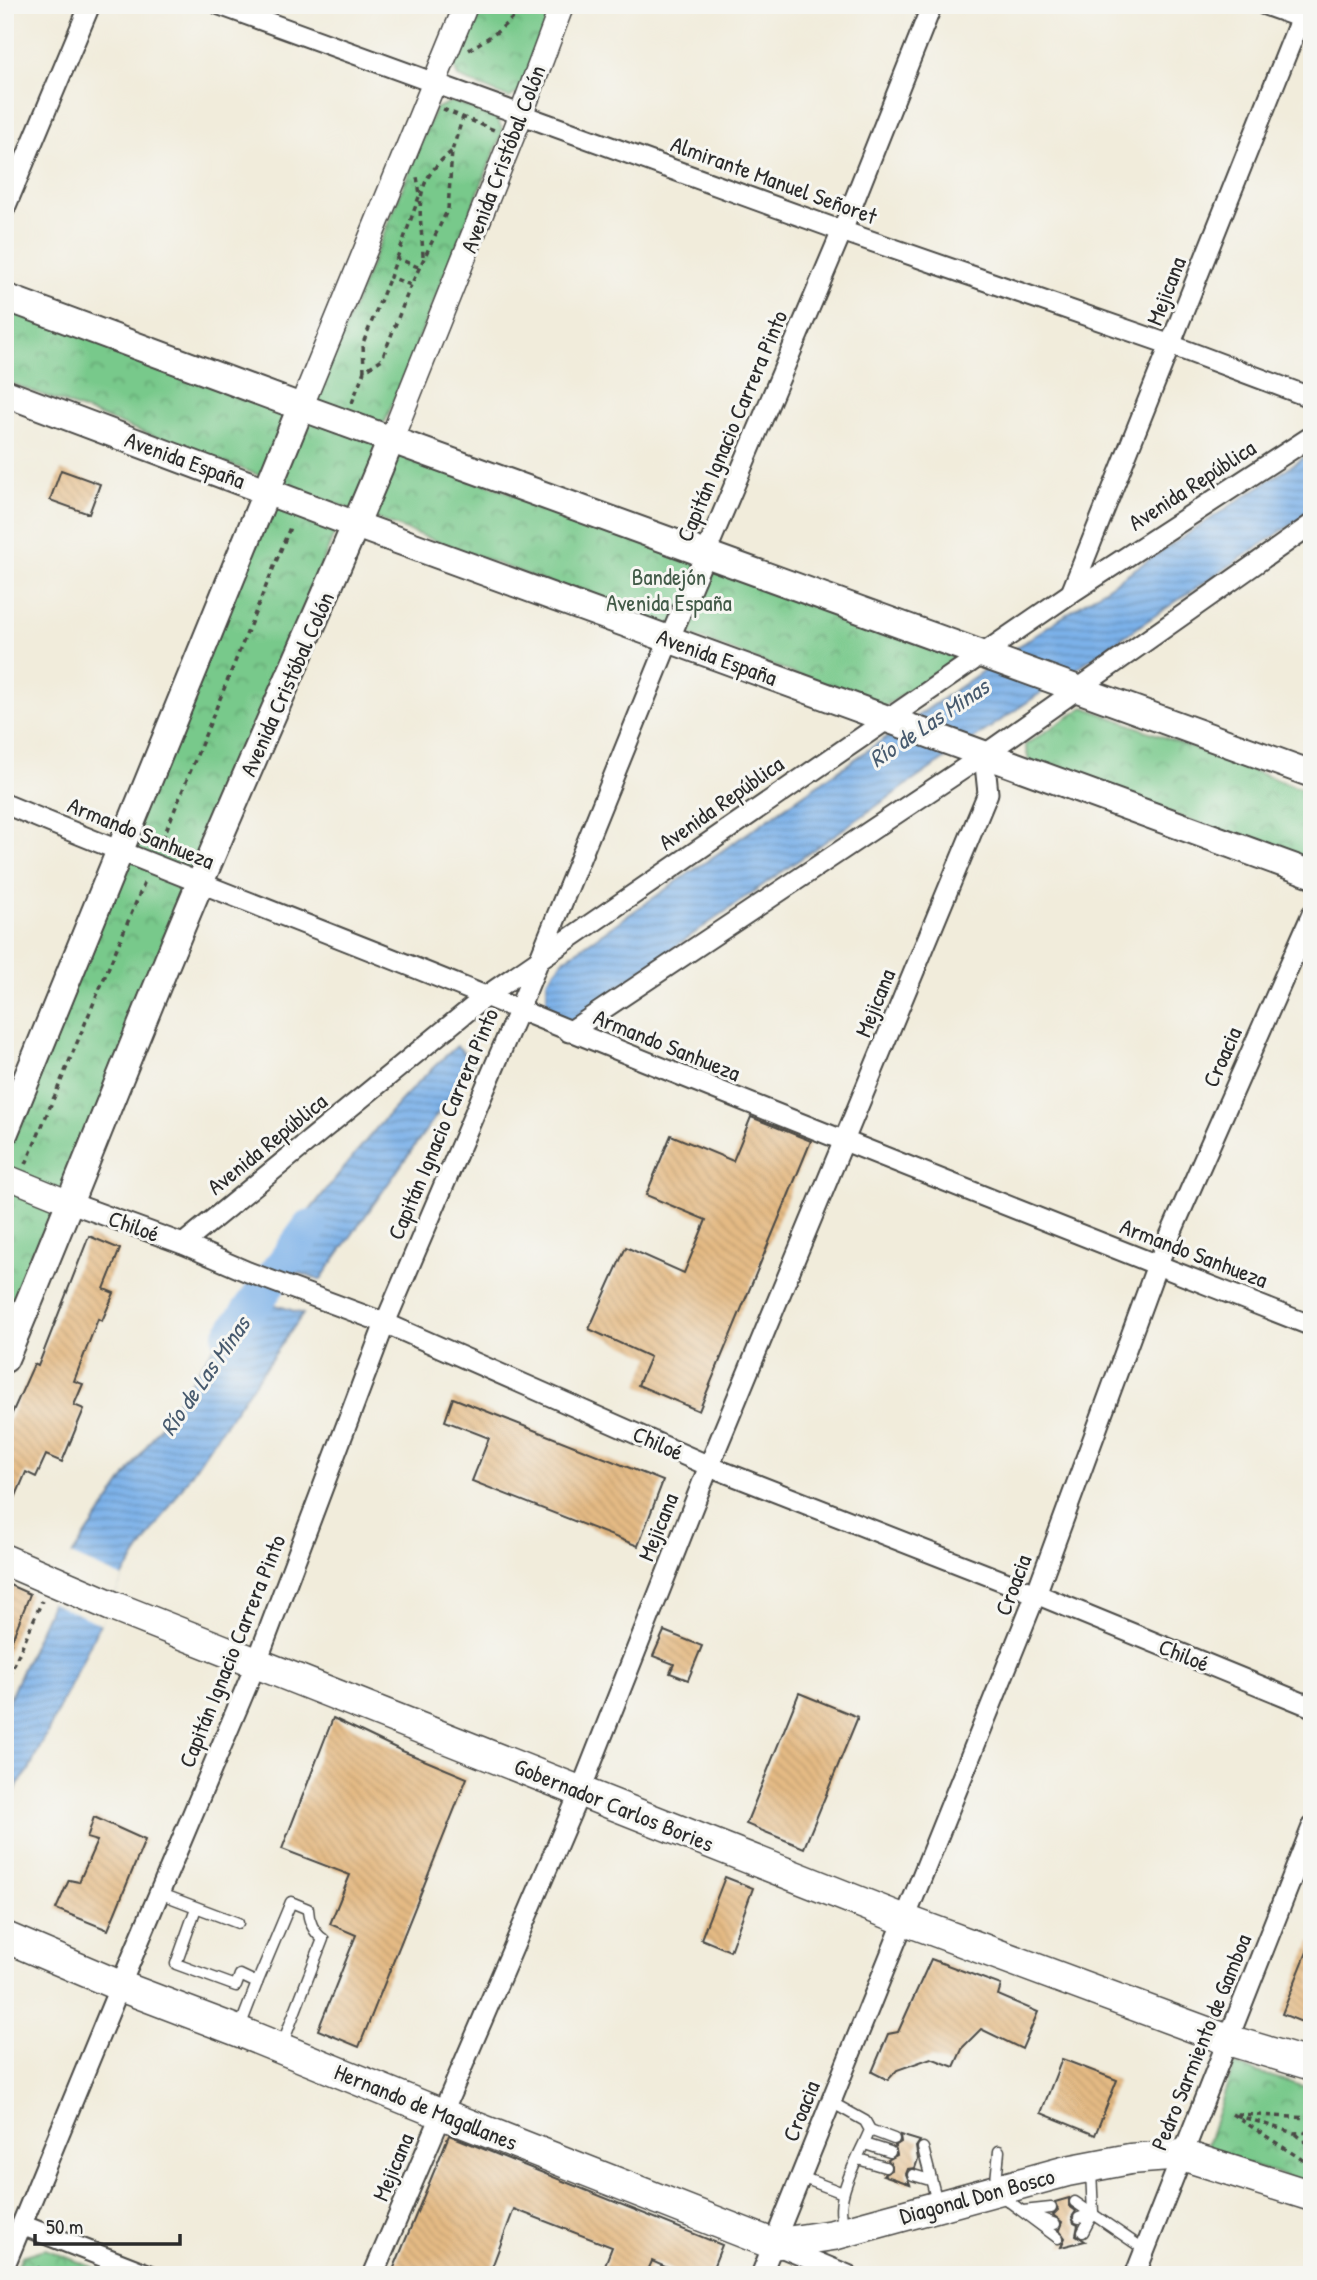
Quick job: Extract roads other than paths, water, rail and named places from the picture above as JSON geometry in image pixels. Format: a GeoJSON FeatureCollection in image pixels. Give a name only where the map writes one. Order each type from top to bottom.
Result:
{"type":"FeatureCollection","features":[{"type":"Feature","properties":{"kind":"main road"},"geometry":{"type":"LineString","coordinates":[[5,297],[1069,688],[1312,774]]}},
{"type":"Feature","properties":{"kind":"main road","name":"Avenida España"},"geometry":{"type":"LineString","coordinates":[[5,393],[356,525],[1312,874]]}},
{"type":"Feature","properties":{"kind":"main road"},"geometry":{"type":"LineString","coordinates":[[5,1132],[302,407]]}},
{"type":"Feature","properties":{"kind":"main road","name":"Avenida Cristóbal Colón"},"geometry":{"type":"LineString","coordinates":[[5,1359],[71,1203],[199,884],[391,440]]}},
{"type":"Feature","properties":{"kind":"main road","name":"Gobernador Carlos Bories"},"geometry":{"type":"LineString","coordinates":[[5,1560],[256,1664],[905,1920],[1228,2040],[1312,2065]]}},
{"type":"Feature","properties":{"kind":"main road","name":"Hernando de Magallanes"},"geometry":{"type":"LineString","coordinates":[[5,1937],[120,1986],[773,2244]]}},
{"type":"Feature","properties":{"kind":"main road"},"geometry":{"type":"LineString","coordinates":[[1182,2155],[1312,2196]]}},
{"type":"Feature","properties":{"kind":"main road","name":"Diagonal Don Bosco"},"geometry":{"type":"LineString","coordinates":[[773,2244],[850,2231],[935,2193],[995,2191],[1130,2158],[1182,2155]]}},
{"type":"Feature","properties":{"kind":"street"},"geometry":{"type":"LineString","coordinates":[[5,208],[90,5]]}},
{"type":"Feature","properties":{"kind":"street","name":"Almirante Manuel Señoret"},"geometry":{"type":"LineString","coordinates":[[220,5],[432,93],[521,115],[842,231],[1171,345],[1312,398]]}},
{"type":"Feature","properties":{"kind":"street"},"geometry":{"type":"LineString","coordinates":[[302,407],[466,5]]}},
{"type":"Feature","properties":{"kind":"street","name":"Avenida Cristóbal Colón"},"geometry":{"type":"LineString","coordinates":[[391,440],[512,138],[562,5]]}},
{"type":"Feature","properties":{"kind":"street","name":"Capitán Ignacio Carrera Pinto"},"geometry":{"type":"LineString","coordinates":[[6,2264],[256,1664],[385,1323],[542,956],[705,553],[842,231],[932,5]]}},
{"type":"Feature","properties":{"kind":"street"},"geometry":{"type":"LineString","coordinates":[[1265,5],[1306,15]]}},
{"type":"Feature","properties":{"kind":"street","name":"Mejicana"},"geometry":{"type":"LineString","coordinates":[[1071,593],[1306,15]]}},
{"type":"Feature","properties":{"kind":"street","name":"Avenida República"},"geometry":{"type":"LineString","coordinates":[[183,1244],[486,996],[987,657],[1071,593],[1312,436]]}},
{"type":"Feature","properties":{"kind":"street"},"geometry":{"type":"LineString","coordinates":[[569,1032],[1312,524]]}},
{"type":"Feature","properties":{"kind":"street","name":"Mejicana"},"geometry":{"type":"LineString","coordinates":[[373,2275],[580,1792],[709,1466],[988,793],[977,752]]}},
{"type":"Feature","properties":{"kind":"street","name":"Armando Sanhueza"},"geometry":{"type":"LineString","coordinates":[[5,804],[199,884],[519,1009],[569,1032],[844,1143],[1312,1325]]}},
{"type":"Feature","properties":{"kind":"street","name":"Croacia"},"geometry":{"type":"LineString","coordinates":[[761,2275],[1036,1594],[1157,1265],[1312,915]]}},
{"type":"Feature","properties":{"kind":"street","name":"Chiloé"},"geometry":{"type":"LineString","coordinates":[[5,1176],[385,1323],[709,1466],[1036,1594],[1312,1707]]}},
{"type":"Feature","properties":{"kind":"street","name":"Pedro Sarmiento de Gamboa"},"geometry":{"type":"LineString","coordinates":[[1135,2275],[1312,1827]]}},
{"type":"Feature","properties":{"kind":"street"},"geometry":{"type":"LineString","coordinates":[[22,2225],[150,2275]]}},
{"type":"Feature","properties":{"kind":"street","name":"Hernando de Magallanes"},"geometry":{"type":"LineString","coordinates":[[773,2244],[848,2275]]}},
{"type":"Feature","properties":{"kind":"lane"},"geometry":{"type":"LineString","coordinates":[[159,1893],[237,1923]]}},
{"type":"Feature","properties":{"kind":"lane"},"geometry":{"type":"LineString","coordinates":[[238,2031],[291,1902],[308,1909],[317,1935],[323,1939],[280,2048]]}},
{"type":"Feature","properties":{"kind":"lane"},"geometry":{"type":"LineString","coordinates":[[196,1908],[176,1964],[236,1986],[240,1975],[257,1983]]}},
{"type":"Feature","properties":{"kind":"lane"},"geometry":{"type":"LineString","coordinates":[[831,2102],[865,2121],[870,2130],[894,2139]]}},
{"type":"Feature","properties":{"kind":"lane"},"geometry":{"type":"LineString","coordinates":[[850,2231],[843,2224],[841,2217],[843,2193],[870,2130]]}},
{"type":"Feature","properties":{"kind":"lane"},"geometry":{"type":"LineString","coordinates":[[865,2144],[890,2152]]}},
{"type":"Feature","properties":{"kind":"lane"},"geometry":{"type":"LineString","coordinates":[[923,2148],[922,2162],[935,2193]]}},
{"type":"Feature","properties":{"kind":"lane"},"geometry":{"type":"LineString","coordinates":[[999,2151],[995,2191],[1058,2238]]}},
{"type":"Feature","properties":{"kind":"lane"},"geometry":{"type":"LineString","coordinates":[[858,2159],[886,2167]]}},
{"type":"Feature","properties":{"kind":"lane"},"geometry":{"type":"LineString","coordinates":[[1083,2232],[1093,2213],[1091,2167]]}},
{"type":"Feature","properties":{"kind":"lane"},"geometry":{"type":"LineString","coordinates":[[913,2175],[935,2193]]}},
{"type":"Feature","properties":{"kind":"lane"},"geometry":{"type":"LineString","coordinates":[[801,2177],[843,2193]]}},
{"type":"Feature","properties":{"kind":"lane"},"geometry":{"type":"LineString","coordinates":[[1075,2202],[1145,2250]]}},
{"type":"Feature","properties":{"kind":"lane"},"geometry":{"type":"LineString","coordinates":[[1023,2211],[1051,2208]]}},
{"type":"Feature","properties":{"kind":"lane"},"geometry":{"type":"LineString","coordinates":[[1023,2211],[1055,2224]]}},
{"type":"Feature","properties":{"kind":"lane"},"geometry":{"type":"LineString","coordinates":[[1079,2218],[1093,2213]]}},
{"type":"Feature","properties":{"kind":"water"},"geometry":{"type":"Polygon","coordinates":[[[1312,452],[1312,511],[937,764],[566,1024],[546,1002],[546,981],[562,961],[1035,635],[1312,452]]]}},
{"type":"Feature","properties":{"kind":"water"},"geometry":{"type":"Polygon","coordinates":[[[457,1046],[474,1062],[320,1280],[269,1262],[382,1122],[457,1046]]]}},
{"type":"Feature","properties":{"kind":"water"},"geometry":{"type":"Polygon","coordinates":[[[249,1296],[303,1314],[209,1447],[123,1576],[28,1772],[18,1784],[5,1813],[5,1709],[73,1554],[249,1296]]]}},
{"type":"Feature","properties":{"kind":"waterway","name":"Río de Las Minas"},"geometry":{"type":"LineString","coordinates":[[230,1337],[310,1227]]}},
{"type":"Feature","properties":{"kind":"park label","name":"Bandejón Avenida España"},"geometry":{"type":"Point","coordinates":[669,590]}}]}
